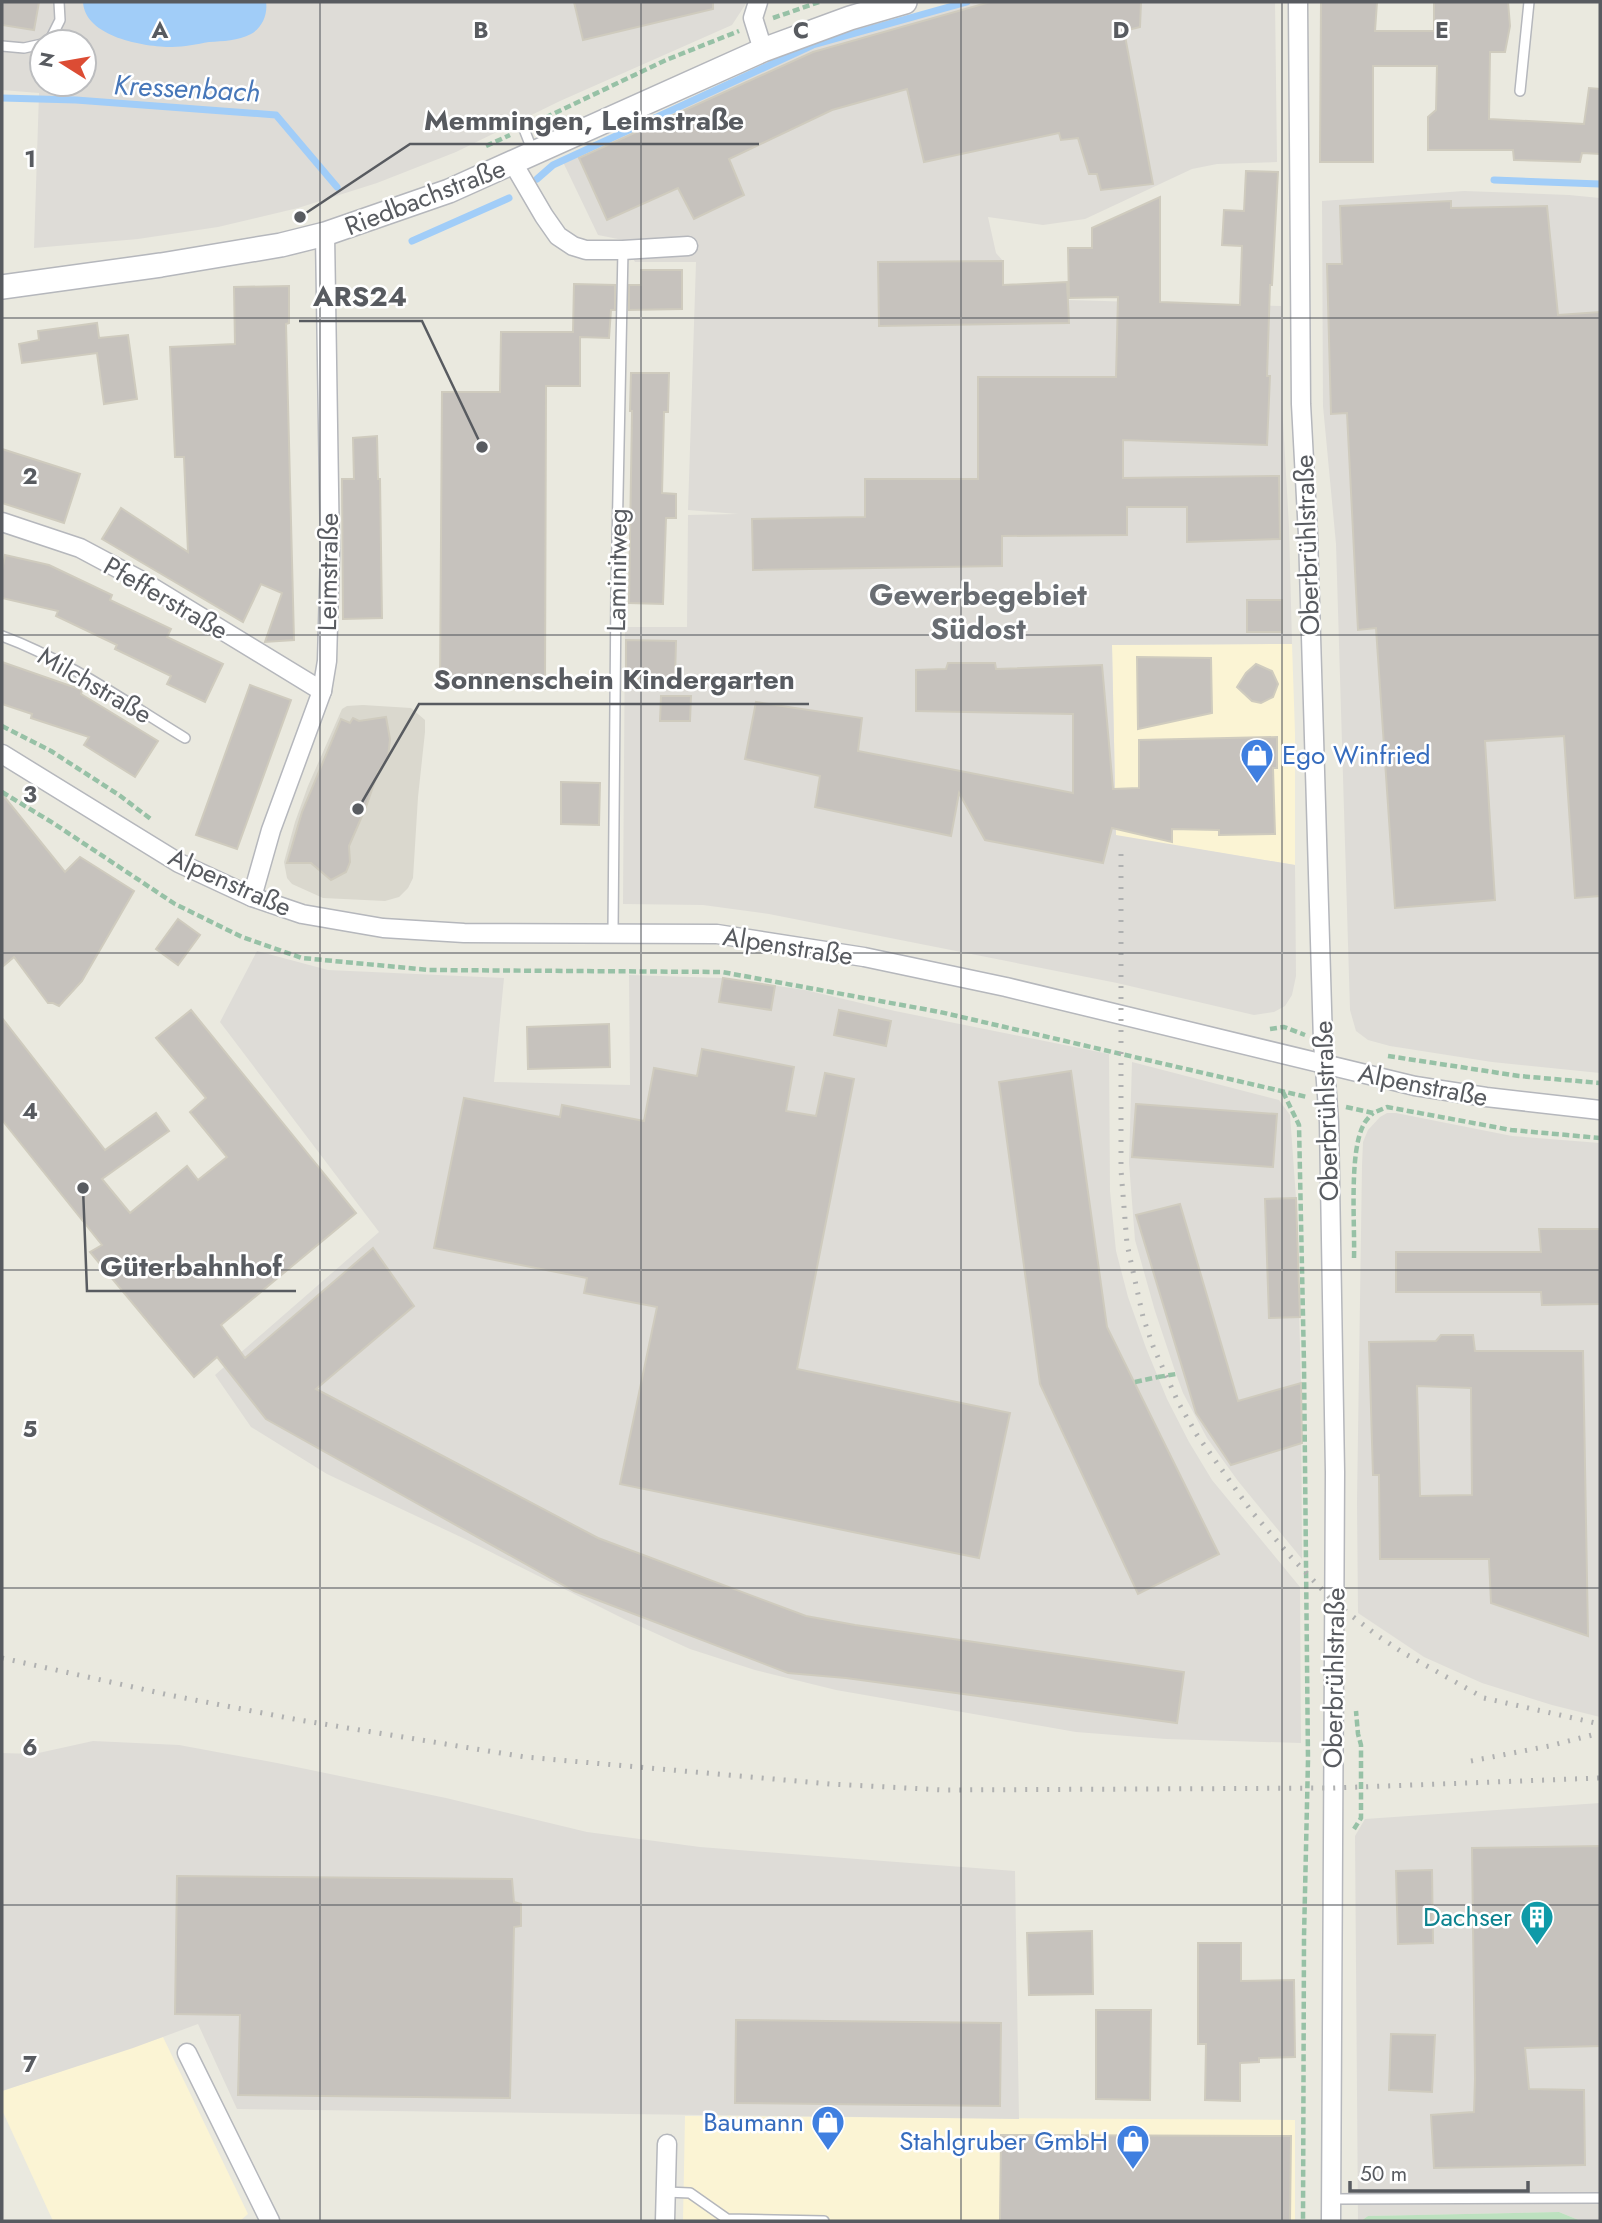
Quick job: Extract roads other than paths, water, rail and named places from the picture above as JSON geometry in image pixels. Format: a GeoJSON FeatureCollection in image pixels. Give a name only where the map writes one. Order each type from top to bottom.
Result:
{"type":"FeatureCollection","features":[{"type":"Feature","properties":{"kind":"street"},"geometry":{"type":"LineString","coordinates":[[758,2],[752,18],[763,50]]}},
{"type":"Feature","properties":{"kind":"street","name":"Riedbachstraße"},"geometry":{"type":"LineString","coordinates":[[2,287],[161,265],[281,245],[325,234],[449,191],[848,14],[905,2]]}},
{"type":"Feature","properties":{"kind":"street","name":"Oberbrühlstraße"},"geometry":{"type":"LineString","coordinates":[[1298,2],[1301,391],[1324,1065],[1329,1122],[1335,1485],[1331,2221]]}},
{"type":"Feature","properties":{"kind":"street"},"geometry":{"type":"LineString","coordinates":[[523,159],[544,216],[558,236],[573,246],[586,250],[688,246]]}},
{"type":"Feature","properties":{"kind":"street","name":"Leimstraße"},"geometry":{"type":"LineString","coordinates":[[252,897],[271,830],[322,691],[327,649],[330,553],[325,234]]}},
{"type":"Feature","properties":{"kind":"street","name":"Pfefferstraße"},"geometry":{"type":"LineString","coordinates":[[2,522],[80,548],[128,573],[322,691]]}},
{"type":"Feature","properties":{"kind":"street","name":"Alpenstraße"},"geometry":{"type":"LineString","coordinates":[[2,754],[179,863],[252,897],[302,914],[383,928],[464,933],[718,934],[864,957],[1006,986],[1324,1065],[1451,1092],[1600,1110]]}},
{"type":"Feature","properties":{"kind":"street"},"geometry":{"type":"LineString","coordinates":[[187,2053],[270,2221]]}},
{"type":"Feature","properties":{"kind":"street"},"geometry":{"type":"LineString","coordinates":[[665,2221],[667,2144]]}},
{"type":"Feature","properties":{"kind":"lane"},"geometry":{"type":"LineString","coordinates":[[56,28],[60,20],[59,2]]}},
{"type":"Feature","properties":{"kind":"lane"},"geometry":{"type":"LineString","coordinates":[[1520,91],[1529,2]]}},
{"type":"Feature","properties":{"kind":"lane"},"geometry":{"type":"LineString","coordinates":[[2,46],[28,47]]}},
{"type":"Feature","properties":{"kind":"lane"},"geometry":{"type":"LineString","coordinates":[[523,159],[524,129]]}},
{"type":"Feature","properties":{"kind":"lane","name":"Laminitweg"},"geometry":{"type":"LineString","coordinates":[[613,932],[623,250]]}},
{"type":"Feature","properties":{"kind":"lane","name":"Milchstraße"},"geometry":{"type":"LineString","coordinates":[[2,636],[25,645],[102,687],[186,737]]}},
{"type":"Feature","properties":{"kind":"lane"},"geometry":{"type":"LineString","coordinates":[[666,2192],[690,2193],[727,2219],[824,2221]]}},
{"type":"Feature","properties":{"kind":"lane"},"geometry":{"type":"LineString","coordinates":[[1331,2199],[1600,2198]]}},
{"type":"Feature","properties":{"kind":"water"},"geometry":{"type":"Polygon","coordinates":[[[83,2],[266,2],[266,7],[261,24],[246,36],[172,47],[132,42],[105,32],[86,14],[83,2]]]}},
{"type":"Feature","properties":{"kind":"waterway","name":"Kressenbach"},"geometry":{"type":"LineString","coordinates":[[537,179],[553,165],[813,45],[967,2]]}},
{"type":"Feature","properties":{"kind":"waterway","name":"Kressenbach"},"geometry":{"type":"LineString","coordinates":[[2,98],[76,100],[276,115],[337,187]]}},
{"type":"Feature","properties":{"kind":"waterway","name":"Kressenbach"},"geometry":{"type":"LineString","coordinates":[[1494,180],[1600,184]]}},
{"type":"Feature","properties":{"kind":"waterway","name":"Kressenbach"},"geometry":{"type":"LineString","coordinates":[[412,241],[509,198]]}},
{"type":"Feature","properties":{"kind":"railway"},"geometry":{"type":"LineString","coordinates":[[1121,854],[1121,1170],[1127,1244],[1143,1317],[1178,1402],[1197,1435],[1252,1512],[1335,1603],[1378,1636],[1484,1698],[1600,1724]]}},
{"type":"Feature","properties":{"kind":"railway"},"geometry":{"type":"LineString","coordinates":[[2,1658],[299,1720],[525,1757],[830,1784],[944,1790],[1333,1788],[1600,1778]]}},
{"type":"Feature","properties":{"kind":"railway"},"geometry":{"type":"LineString","coordinates":[[1471,1761],[1600,1733]]}},
{"type":"Feature","properties":{"kind":"place","name":"Memmingen, Leimstraße"},"geometry":{"type":"Point","coordinates":[300,217]}},
{"type":"Feature","properties":{"kind":"place","name":"ARS24"},"geometry":{"type":"Point","coordinates":[482,447]}},
{"type":"Feature","properties":{"kind":"place","name":"Ego Winfried"},"geometry":{"type":"Point","coordinates":[1257,785]}},
{"type":"Feature","properties":{"kind":"place","name":"Sonnenschein Kindergarten"},"geometry":{"type":"Point","coordinates":[358,809]}},
{"type":"Feature","properties":{"kind":"place","name":"Güterbahnhof"},"geometry":{"type":"Point","coordinates":[83,1188]}},
{"type":"Feature","properties":{"kind":"place","name":"Dachser"},"geometry":{"type":"Point","coordinates":[1537,1947]}},
{"type":"Feature","properties":{"kind":"place","name":"Baumann"},"geometry":{"type":"Point","coordinates":[828,2152]}},
{"type":"Feature","properties":{"kind":"place","name":"Stahlgruber GmbH"},"geometry":{"type":"Point","coordinates":[1133,2171]}},
{"type":"Feature","properties":{"kind":"district","name":"Gewerbegebiet Südost"},"geometry":{"type":"Point","coordinates":[978,612]}}]}
